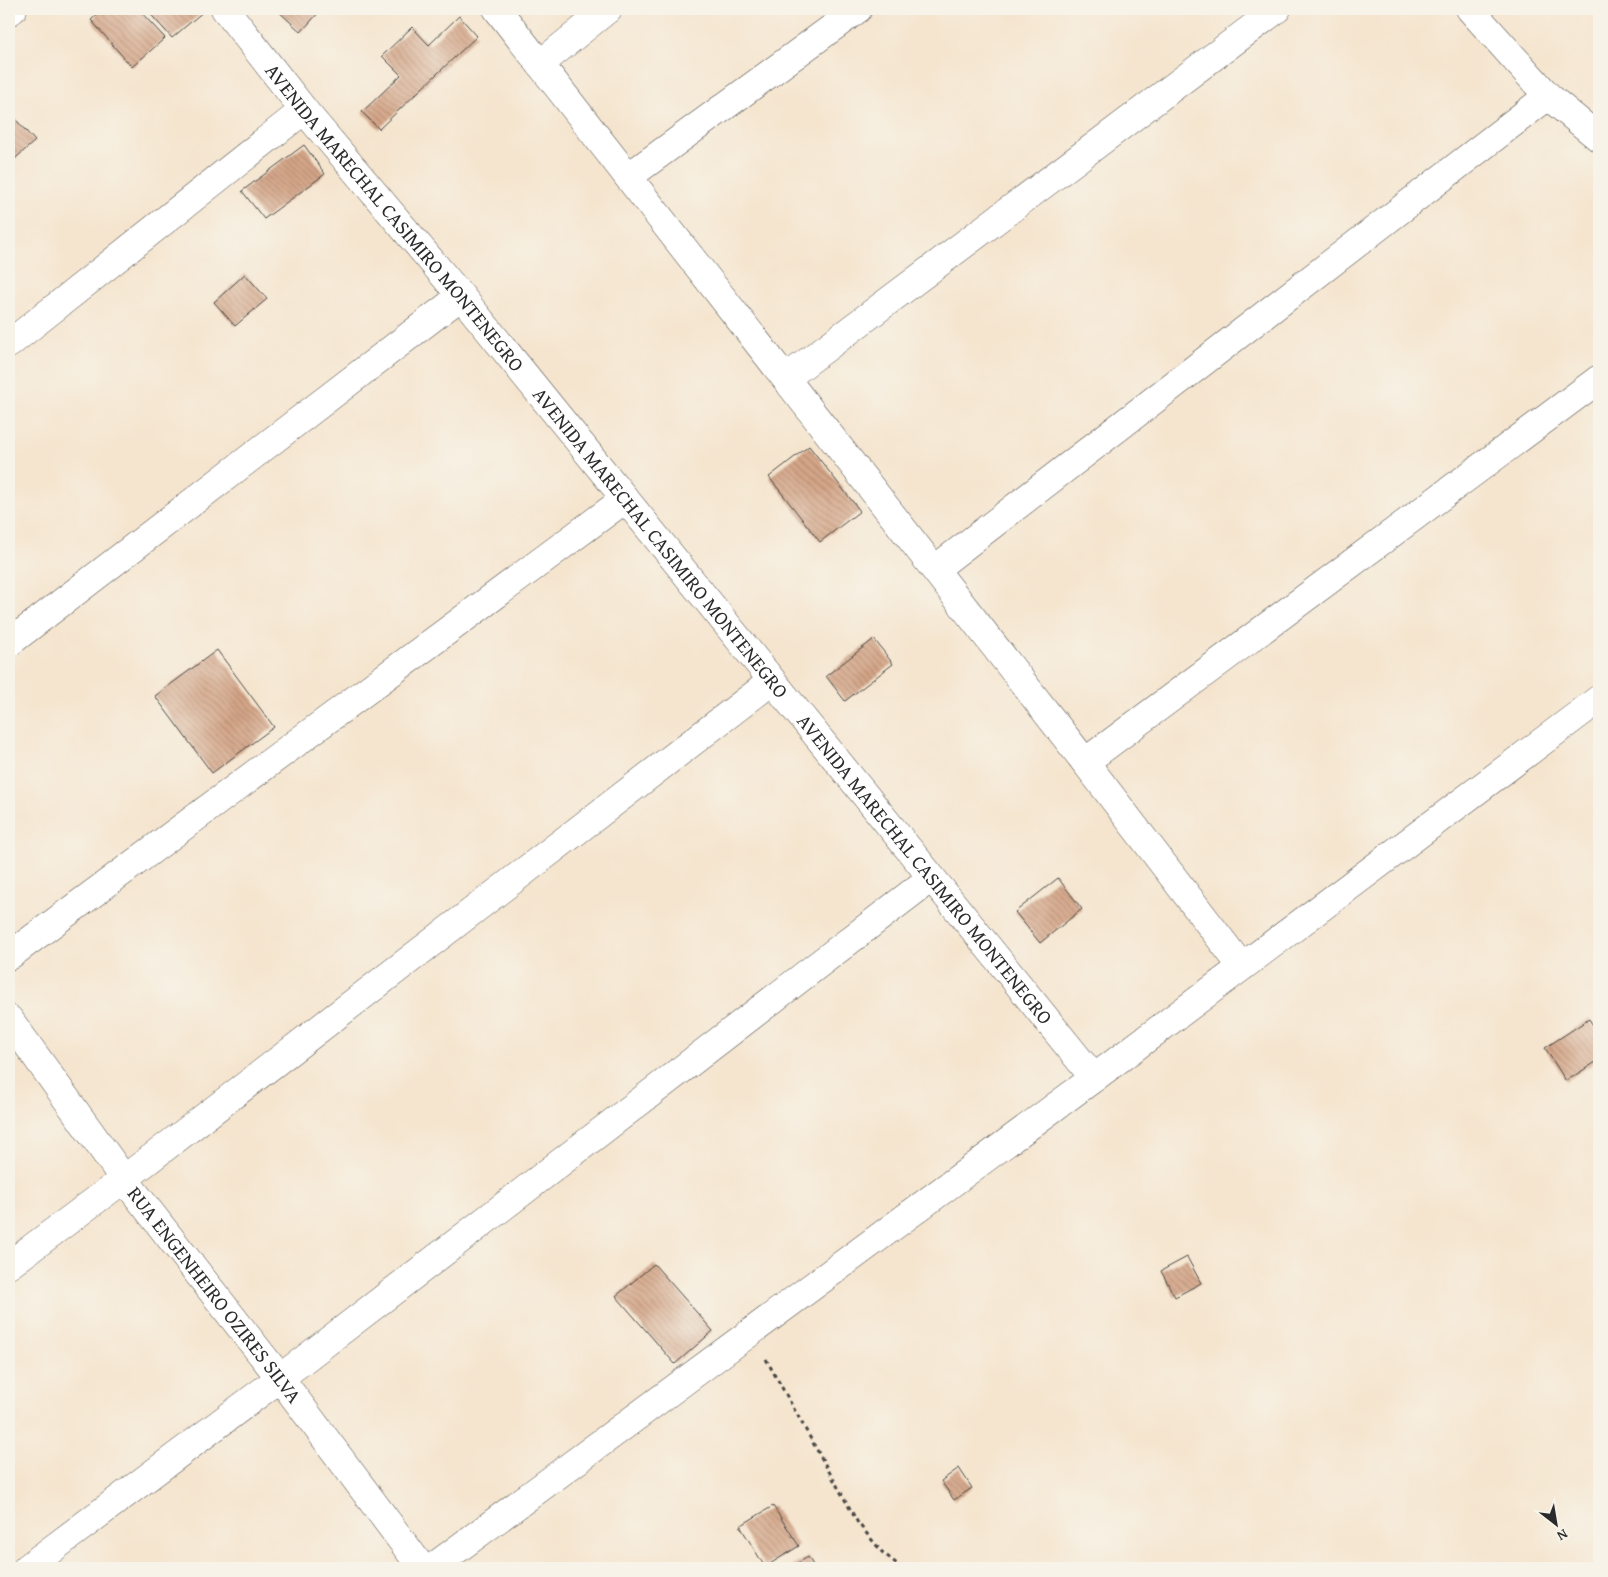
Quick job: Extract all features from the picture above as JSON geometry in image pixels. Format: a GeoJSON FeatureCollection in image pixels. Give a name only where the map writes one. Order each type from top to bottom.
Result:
{"type":"FeatureCollection","features":[{"type":"Feature","properties":{"kind":"street"},"geometry":{"type":"LineString","coordinates":[[9,12],[13,9]]}},
{"type":"Feature","properties":{"kind":"street","name":"AVENIDA MARECHAL CASIMIRO MONTENEGRO"},"geometry":{"type":"LineString","coordinates":[[225,9],[304,110],[461,296],[1094,1078]]}},
{"type":"Feature","properties":{"kind":"street"},"geometry":{"type":"LineString","coordinates":[[497,9],[1086,762],[1242,967]]}},
{"type":"Feature","properties":{"kind":"street"},"geometry":{"type":"LineString","coordinates":[[540,64],[608,9]]}},
{"type":"Feature","properties":{"kind":"street"},"geometry":{"type":"LineString","coordinates":[[628,177],[858,9]]}},
{"type":"Feature","properties":{"kind":"street"},"geometry":{"type":"LineString","coordinates":[[786,378],[1277,9]]}},
{"type":"Feature","properties":{"kind":"street"},"geometry":{"type":"LineString","coordinates":[[1470,9],[1548,96],[1599,138]]}},
{"type":"Feature","properties":{"kind":"street"},"geometry":{"type":"LineString","coordinates":[[934,569],[1548,96]]}},
{"type":"Feature","properties":{"kind":"street"},"geometry":{"type":"LineString","coordinates":[[9,344],[304,110]]}},
{"type":"Feature","properties":{"kind":"street"},"geometry":{"type":"LineString","coordinates":[[9,643],[461,296]]}},
{"type":"Feature","properties":{"kind":"street"},"geometry":{"type":"LineString","coordinates":[[1086,762],[1599,379]]}},
{"type":"Feature","properties":{"kind":"street"},"geometry":{"type":"LineString","coordinates":[[9,956],[625,499]]}},
{"type":"Feature","properties":{"kind":"street"},"geometry":{"type":"LineString","coordinates":[[9,1265],[124,1179],[772,681]]}},
{"type":"Feature","properties":{"kind":"street"},"geometry":{"type":"LineString","coordinates":[[432,1568],[1094,1078],[1599,699]]}},
{"type":"Feature","properties":{"kind":"street"},"geometry":{"type":"LineString","coordinates":[[27,1568],[280,1378],[931,878]]}},
{"type":"Feature","properties":{"kind":"street","name":"RUA ENGENHEIRO OZIRES SILVA"},"geometry":{"type":"LineString","coordinates":[[9,1019],[124,1179],[280,1378],[422,1568]]}},
{"type":"Feature","properties":{"kind":"path"},"geometry":{"type":"LineString","coordinates":[[751,1332],[858,1523],[882,1552],[902,1568]]}},
{"type":"Feature","properties":{"kind":"building"},"geometry":{"type":"Polygon","coordinates":[[[103,9],[138,9],[165,38],[132,67],[91,20],[103,9]]]}},
{"type":"Feature","properties":{"kind":"building"},"geometry":{"type":"Polygon","coordinates":[[[146,9],[204,9],[205,10],[172,38],[146,9]]]}},
{"type":"Feature","properties":{"kind":"building"},"geometry":{"type":"Polygon","coordinates":[[[276,9],[322,9],[301,32],[276,9]]]}},
{"type":"Feature","properties":{"kind":"building"},"geometry":{"type":"Polygon","coordinates":[[[459,16],[477,36],[379,129],[362,112],[401,75],[382,56],[412,27],[429,45],[459,16]]]}},
{"type":"Feature","properties":{"kind":"building"},"geometry":{"type":"Polygon","coordinates":[[[9,112],[35,141],[9,164],[9,112]]]}},
{"type":"Feature","properties":{"kind":"building"},"geometry":{"type":"Polygon","coordinates":[[[304,145],[325,174],[264,219],[242,191],[304,145]]]}},
{"type":"Feature","properties":{"kind":"building"},"geometry":{"type":"Polygon","coordinates":[[[245,274],[267,299],[235,326],[214,302],[245,274]]]}},
{"type":"Feature","properties":{"kind":"building"},"geometry":{"type":"Polygon","coordinates":[[[809,446],[860,511],[820,542],[769,477],[809,446]]]}},
{"type":"Feature","properties":{"kind":"building"},"geometry":{"type":"Polygon","coordinates":[[[874,639],[893,664],[845,701],[826,676],[874,639]]]}},
{"type":"Feature","properties":{"kind":"building"},"geometry":{"type":"Polygon","coordinates":[[[217,650],[274,727],[212,773],[155,696],[217,650]]]}},
{"type":"Feature","properties":{"kind":"building"},"geometry":{"type":"Polygon","coordinates":[[[1058,878],[1082,909],[1040,943],[1015,912],[1058,878]]]}},
{"type":"Feature","properties":{"kind":"building"},"geometry":{"type":"Polygon","coordinates":[[[1589,1019],[1599,1035],[1599,1060],[1566,1081],[1545,1048],[1589,1019]]]}},
{"type":"Feature","properties":{"kind":"building"},"geometry":{"type":"Polygon","coordinates":[[[1187,1257],[1201,1283],[1175,1297],[1161,1271],[1187,1257]]]}},
{"type":"Feature","properties":{"kind":"building"},"geometry":{"type":"Polygon","coordinates":[[[654,1264],[713,1331],[675,1364],[616,1296],[654,1264]]]}},
{"type":"Feature","properties":{"kind":"building"},"geometry":{"type":"Polygon","coordinates":[[[959,1468],[972,1488],[954,1500],[941,1481],[959,1468]]]}},
{"type":"Feature","properties":{"kind":"building"},"geometry":{"type":"Polygon","coordinates":[[[773,1506],[799,1546],[765,1567],[740,1526],[773,1506]]]}},
{"type":"Feature","properties":{"kind":"building"},"geometry":{"type":"Polygon","coordinates":[[[808,1557],[815,1568],[789,1568],[808,1557]]]}}]}
